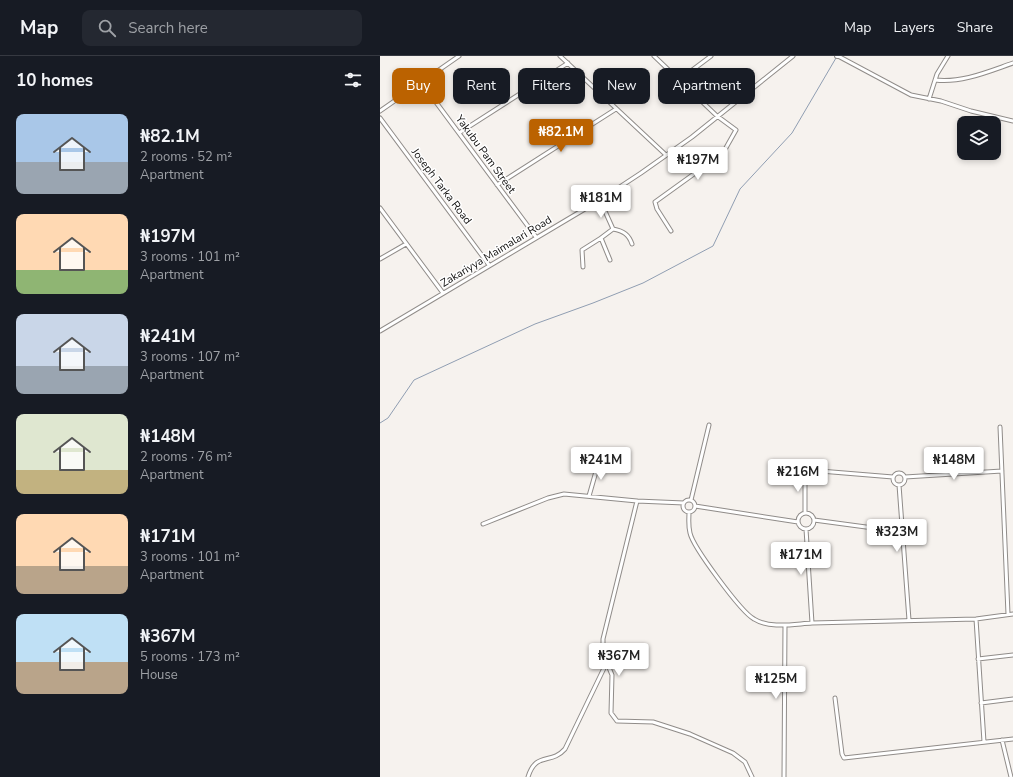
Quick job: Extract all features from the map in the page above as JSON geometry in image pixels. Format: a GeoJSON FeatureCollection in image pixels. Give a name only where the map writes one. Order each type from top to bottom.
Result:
{"type":"FeatureCollection","features":[{"type":"Feature","properties":{"kind":"street"},"geometry":{"type":"LineString","coordinates":[[442,68],[459,56]]}},
{"type":"Feature","properties":{"kind":"street"},"geometry":{"type":"LineString","coordinates":[[560,56],[666,155]]}},
{"type":"Feature","properties":{"kind":"street"},"geometry":{"type":"LineString","coordinates":[[654,56],[666,68]]}},
{"type":"Feature","properties":{"kind":"street"},"geometry":{"type":"LineString","coordinates":[[695,68],[711,56]]}},
{"type":"Feature","properties":{"kind":"street","name":"Zakariyya Maimalari Road"},"geometry":{"type":"LineString","coordinates":[[380,331],[600,200],[692,137],[793,56]]}},
{"type":"Feature","properties":{"kind":"street"},"geometry":{"type":"LineString","coordinates":[[837,56],[911,95],[1013,121]]}},
{"type":"Feature","properties":{"kind":"street"},"geometry":{"type":"LineString","coordinates":[[929,99],[935,80],[948,56]]}},
{"type":"Feature","properties":{"kind":"street"},"geometry":{"type":"LineString","coordinates":[[459,133],[568,63]]}},
{"type":"Feature","properties":{"kind":"street"},"geometry":{"type":"LineString","coordinates":[[935,80],[948,81],[964,79],[1013,63]]}},
{"type":"Feature","properties":{"kind":"street"},"geometry":{"type":"LineString","coordinates":[[380,111],[392,103]]}},
{"type":"Feature","properties":{"kind":"street","name":"Yakubu Pam Street"},"geometry":{"type":"LineString","coordinates":[[438,104],[536,237]]}},
{"type":"Feature","properties":{"kind":"street"},"geometry":{"type":"LineString","coordinates":[[671,231],[655,202],[723,152],[736,130],[705,104]]}},
{"type":"Feature","properties":{"kind":"street"},"geometry":{"type":"LineString","coordinates":[[497,185],[616,109]]}},
{"type":"Feature","properties":{"kind":"street","name":"Joseph Tarka Road"},"geometry":{"type":"LineString","coordinates":[[380,118],[489,265]]}},
{"type":"Feature","properties":{"kind":"street"},"geometry":{"type":"LineString","coordinates":[[600,200],[613,229]]}},
{"type":"Feature","properties":{"kind":"street"},"geometry":{"type":"LineString","coordinates":[[380,208],[443,293]]}},
{"type":"Feature","properties":{"kind":"street"},"geometry":{"type":"LineString","coordinates":[[583,267],[582,250],[613,229]]}},
{"type":"Feature","properties":{"kind":"street"},"geometry":{"type":"LineString","coordinates":[[613,229],[624,232],[632,244]]}},
{"type":"Feature","properties":{"kind":"street"},"geometry":{"type":"LineString","coordinates":[[601,238],[610,260]]}},
{"type":"Feature","properties":{"kind":"street"},"geometry":{"type":"LineString","coordinates":[[380,259],[406,244]]}},
{"type":"Feature","properties":{"kind":"street"},"geometry":{"type":"LineString","coordinates":[[709,425],[691,500],[695,506],[798,522]]}},
{"type":"Feature","properties":{"kind":"street"},"geometry":{"type":"LineString","coordinates":[[1000,427],[1008,614]]}},
{"type":"Feature","properties":{"kind":"street"},"geometry":{"type":"LineString","coordinates":[[589,496],[599,461]]}},
{"type":"Feature","properties":{"kind":"street"},"geometry":{"type":"LineString","coordinates":[[805,513],[805,473],[808,470],[893,477],[899,473],[905,477],[1002,471]]}},
{"type":"Feature","properties":{"kind":"street"},"geometry":{"type":"LineString","coordinates":[[893,477],[896,484],[900,485]]}},
{"type":"Feature","properties":{"kind":"street"},"geometry":{"type":"LineString","coordinates":[[905,477],[903,484],[900,485],[909,620]]}},
{"type":"Feature","properties":{"kind":"street"},"geometry":{"type":"LineString","coordinates":[[483,524],[557,495],[684,503],[691,500]]}},
{"type":"Feature","properties":{"kind":"street"},"geometry":{"type":"LineString","coordinates":[[637,501],[603,640],[603,653],[612,675],[611,712],[613,718],[619,721],[653,722],[690,734],[733,753],[745,762],[752,777]]}},
{"type":"Feature","properties":{"kind":"street"},"geometry":{"type":"LineString","coordinates":[[684,503],[683,508],[689,512]]}},
{"type":"Feature","properties":{"kind":"street"},"geometry":{"type":"LineString","coordinates":[[695,506],[689,512],[688,522],[690,534],[698,549],[741,607],[754,620],[785,625],[976,619],[1013,614]]}},
{"type":"Feature","properties":{"kind":"street"},"geometry":{"type":"LineString","coordinates":[[805,513],[811,515],[814,520]]}},
{"type":"Feature","properties":{"kind":"street"},"geometry":{"type":"LineString","coordinates":[[805,513],[801,515],[798,522],[800,527],[806,529],[812,526],[814,520]]}},
{"type":"Feature","properties":{"kind":"street"},"geometry":{"type":"LineString","coordinates":[[814,520],[903,532]]}},
{"type":"Feature","properties":{"kind":"street"},"geometry":{"type":"LineString","coordinates":[[806,529],[812,623]]}},
{"type":"Feature","properties":{"kind":"street"},"geometry":{"type":"LineString","coordinates":[[976,619],[980,703],[984,742]]}},
{"type":"Feature","properties":{"kind":"street"},"geometry":{"type":"LineString","coordinates":[[784,777],[785,625]]}},
{"type":"Feature","properties":{"kind":"street"},"geometry":{"type":"LineString","coordinates":[[978,659],[1013,656]]}},
{"type":"Feature","properties":{"kind":"street"},"geometry":{"type":"LineString","coordinates":[[528,777],[531,767],[537,761],[558,755],[565,749],[607,662]]}},
{"type":"Feature","properties":{"kind":"street"},"geometry":{"type":"LineString","coordinates":[[835,698],[842,754],[844,758],[1013,739]]}},
{"type":"Feature","properties":{"kind":"street"},"geometry":{"type":"LineString","coordinates":[[980,703],[1013,699]]}},
{"type":"Feature","properties":{"kind":"street"},"geometry":{"type":"LineString","coordinates":[[1002,740],[1011,777]]}},
{"type":"Feature","properties":{"kind":"waterway"},"geometry":{"type":"LineString","coordinates":[[380,423],[388,418],[414,380],[535,324],[643,283],[713,246],[740,189],[792,133],[836,58]]}}]}
